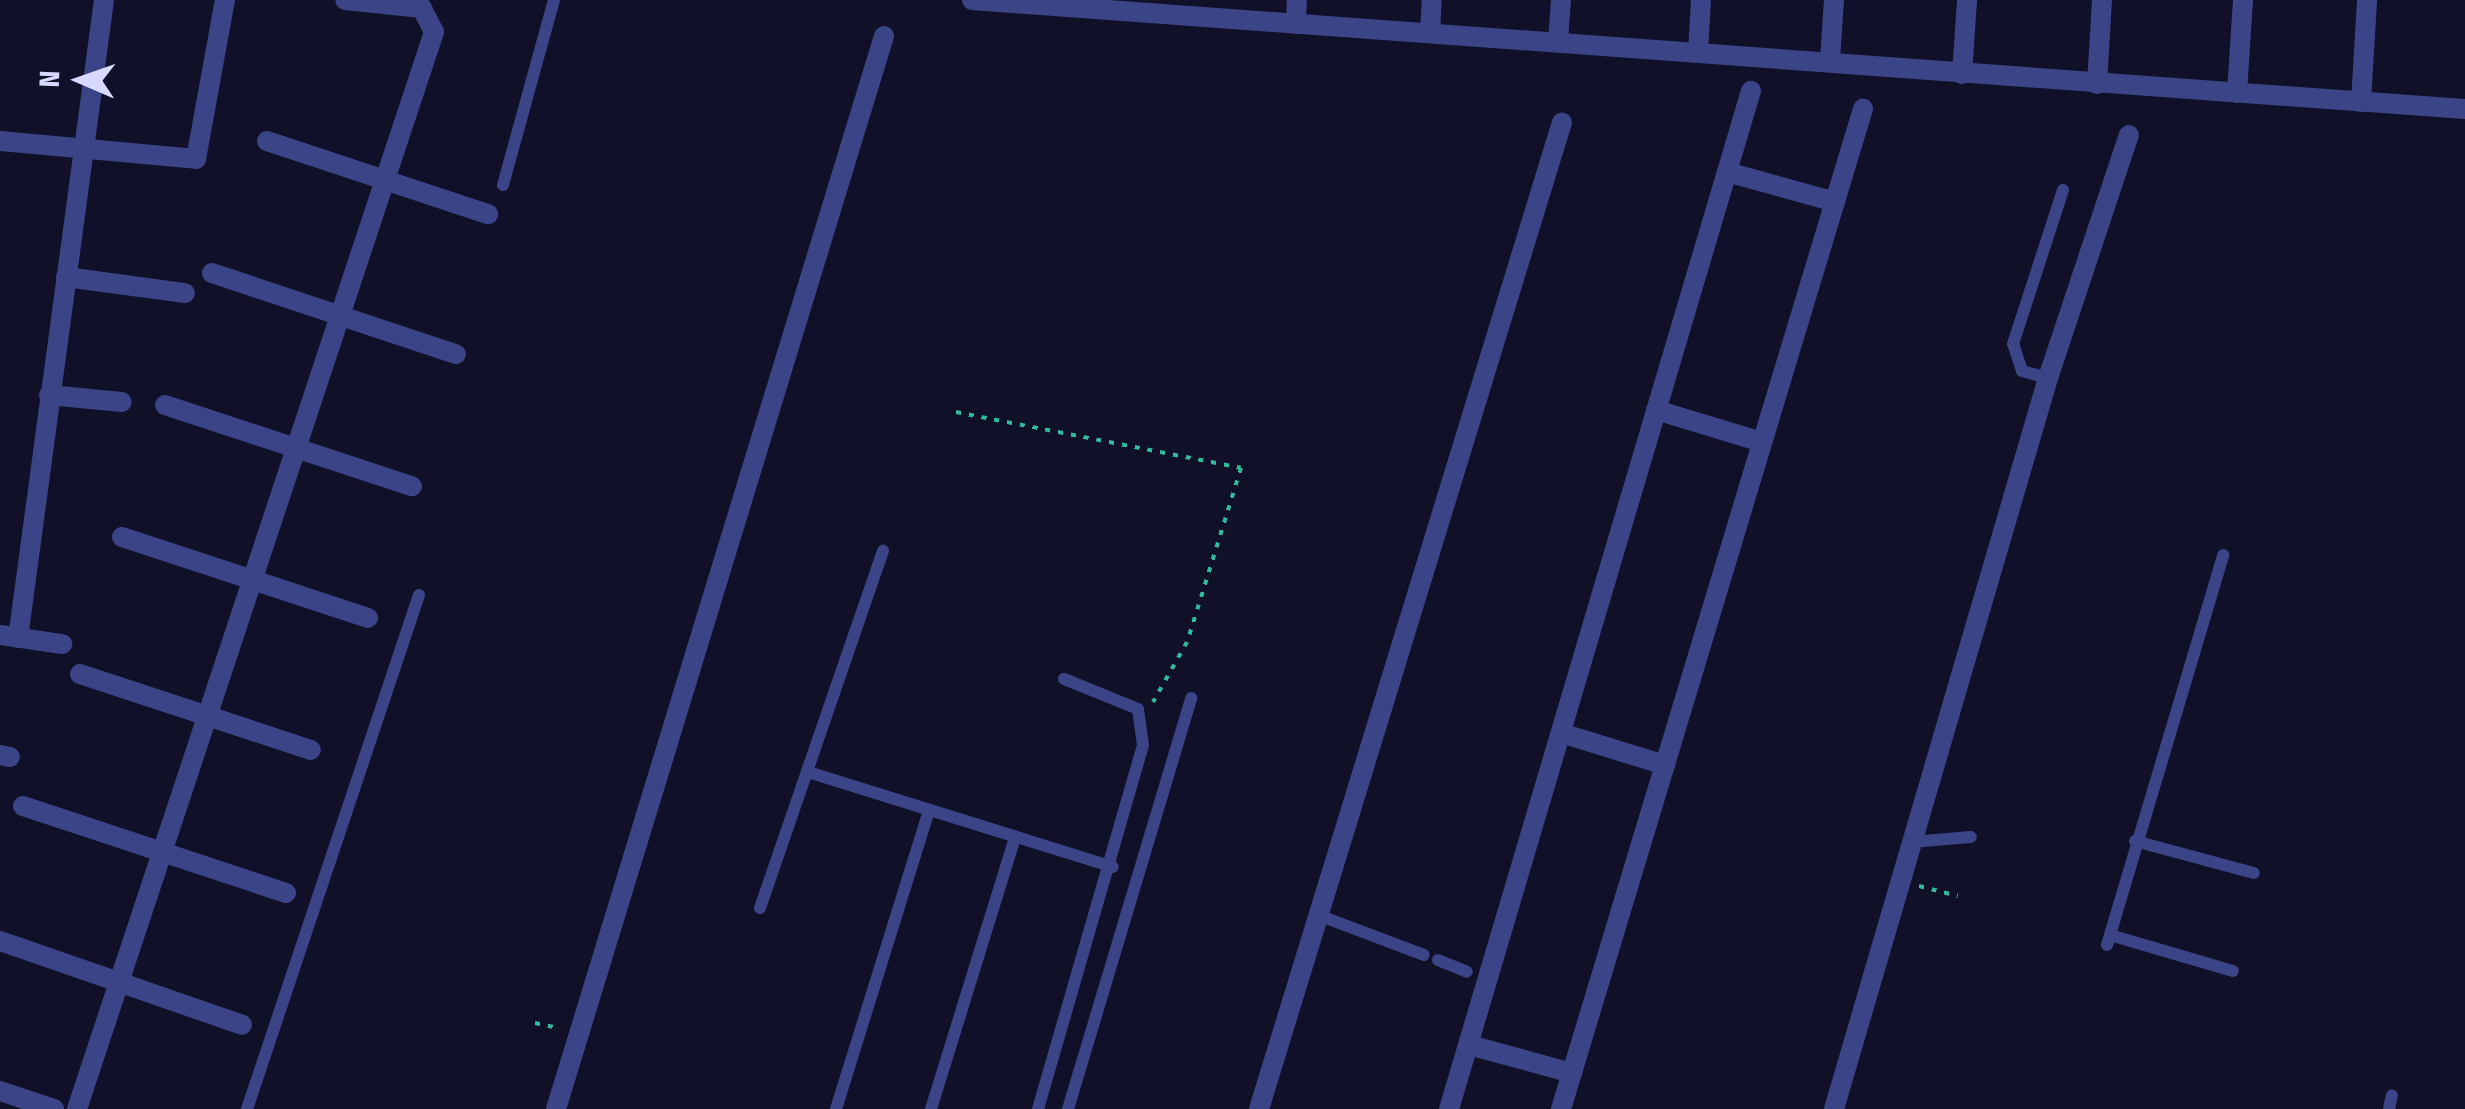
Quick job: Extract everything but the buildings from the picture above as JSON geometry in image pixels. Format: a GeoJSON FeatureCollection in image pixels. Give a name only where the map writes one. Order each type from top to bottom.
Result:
{"type":"FeatureCollection","features":[{"type":"Feature","properties":{"kind":"street"},"geometry":{"type":"LineString","coordinates":[[62,644],[9,636],[49,395],[104,0]]}},
{"type":"Feature","properties":{"kind":"street"},"geometry":{"type":"LineString","coordinates":[[0,141],[85,153],[196,159],[225,0]]}},
{"type":"Feature","properties":{"kind":"street"},"geometry":{"type":"LineString","coordinates":[[77,1109],[296,448],[432,16],[345,0]]}},
{"type":"Feature","properties":{"kind":"street"},"geometry":{"type":"LineString","coordinates":[[972,0],[1162,7],[1296,24],[2465,109]]}},
{"type":"Feature","properties":{"kind":"street"},"geometry":{"type":"LineString","coordinates":[[1296,24],[1297,0]]}},
{"type":"Feature","properties":{"kind":"street"},"geometry":{"type":"LineString","coordinates":[[1430,33],[1432,0]]}},
{"type":"Feature","properties":{"kind":"street"},"geometry":{"type":"LineString","coordinates":[[1558,41],[1561,0]]}},
{"type":"Feature","properties":{"kind":"street"},"geometry":{"type":"LineString","coordinates":[[1698,53],[1701,0]]}},
{"type":"Feature","properties":{"kind":"street"},"geometry":{"type":"LineString","coordinates":[[1830,60],[1834,0]]}},
{"type":"Feature","properties":{"kind":"street"},"geometry":{"type":"LineString","coordinates":[[1962,74],[1966,0]]}},
{"type":"Feature","properties":{"kind":"street"},"geometry":{"type":"LineString","coordinates":[[2097,84],[2102,0]]}},
{"type":"Feature","properties":{"kind":"street"},"geometry":{"type":"LineString","coordinates":[[2237,94],[2243,0]]}},
{"type":"Feature","properties":{"kind":"street"},"geometry":{"type":"LineString","coordinates":[[2360,102],[2367,0]]}},
{"type":"Feature","properties":{"kind":"street"},"geometry":{"type":"LineString","coordinates":[[556,1109],[884,36]]}},
{"type":"Feature","properties":{"kind":"street"},"geometry":{"type":"LineString","coordinates":[[1449,1109],[1751,91]]}},
{"type":"Feature","properties":{"kind":"street"},"geometry":{"type":"LineString","coordinates":[[1561,1109],[1863,109]]}},
{"type":"Feature","properties":{"kind":"street"},"geometry":{"type":"LineString","coordinates":[[1259,1109],[1562,122]]}},
{"type":"Feature","properties":{"kind":"street"},"geometry":{"type":"LineString","coordinates":[[1834,1109],[2048,378],[2129,135]]}},
{"type":"Feature","properties":{"kind":"street"},"geometry":{"type":"LineString","coordinates":[[267,140],[488,214]]}},
{"type":"Feature","properties":{"kind":"street"},"geometry":{"type":"LineString","coordinates":[[1727,172],[1835,202]]}},
{"type":"Feature","properties":{"kind":"street"},"geometry":{"type":"LineString","coordinates":[[212,273],[456,354]]}},
{"type":"Feature","properties":{"kind":"street"},"geometry":{"type":"LineString","coordinates":[[66,277],[185,293]]}},
{"type":"Feature","properties":{"kind":"street"},"geometry":{"type":"LineString","coordinates":[[49,395],[122,402]]}},
{"type":"Feature","properties":{"kind":"street"},"geometry":{"type":"LineString","coordinates":[[165,406],[412,486]]}},
{"type":"Feature","properties":{"kind":"street"},"geometry":{"type":"LineString","coordinates":[[1656,410],[1762,442]]}},
{"type":"Feature","properties":{"kind":"street"},"geometry":{"type":"LineString","coordinates":[[122,537],[368,618]]}},
{"type":"Feature","properties":{"kind":"street"},"geometry":{"type":"LineString","coordinates":[[80,674],[311,750]]}},
{"type":"Feature","properties":{"kind":"street"},"geometry":{"type":"LineString","coordinates":[[1561,732],[1665,764]]}},
{"type":"Feature","properties":{"kind":"street"},"geometry":{"type":"LineString","coordinates":[[23,806],[286,893]]}},
{"type":"Feature","properties":{"kind":"street"},"geometry":{"type":"LineString","coordinates":[[0,941],[242,1025]]}},
{"type":"Feature","properties":{"kind":"street"},"geometry":{"type":"LineString","coordinates":[[1468,1045],[1572,1073]]}},
{"type":"Feature","properties":{"kind":"street"},"geometry":{"type":"LineString","coordinates":[[0,1091],[54,1109]]}},
{"type":"Feature","properties":{"kind":"lane"},"geometry":{"type":"LineString","coordinates":[[503,185],[554,0]]}},
{"type":"Feature","properties":{"kind":"lane"},"geometry":{"type":"LineString","coordinates":[[2048,378],[2022,370],[2013,344],[2063,190]]}},
{"type":"Feature","properties":{"kind":"lane"},"geometry":{"type":"LineString","coordinates":[[760,908],[882,551]]}},
{"type":"Feature","properties":{"kind":"lane"},"geometry":{"type":"LineString","coordinates":[[2223,555],[2109,940],[2233,971]]}},
{"type":"Feature","properties":{"kind":"lane"},"geometry":{"type":"LineString","coordinates":[[247,1109],[419,595]]}},
{"type":"Feature","properties":{"kind":"lane"},"geometry":{"type":"LineString","coordinates":[[1038,1109],[1141,768],[1144,720],[1122,698],[1064,679]]}},
{"type":"Feature","properties":{"kind":"lane"},"geometry":{"type":"LineString","coordinates":[[1068,1109],[1191,698]]}},
{"type":"Feature","properties":{"kind":"lane"},"geometry":{"type":"LineString","coordinates":[[808,772],[1112,867]]}},
{"type":"Feature","properties":{"kind":"lane"},"geometry":{"type":"LineString","coordinates":[[836,1109],[929,810]]}},
{"type":"Feature","properties":{"kind":"lane"},"geometry":{"type":"LineString","coordinates":[[931,1109],[1015,837]]}},
{"type":"Feature","properties":{"kind":"lane"},"geometry":{"type":"LineString","coordinates":[[1911,842],[1971,837]]}},
{"type":"Feature","properties":{"kind":"lane"},"geometry":{"type":"LineString","coordinates":[[2136,841],[2254,873]]}},
{"type":"Feature","properties":{"kind":"lane"},"geometry":{"type":"LineString","coordinates":[[1318,914],[1424,954]]}},
{"type":"Feature","properties":{"kind":"lane"},"geometry":{"type":"LineString","coordinates":[[1438,960],[1467,972]]}},
{"type":"Feature","properties":{"kind":"path"},"geometry":{"type":"LineString","coordinates":[[956,412],[1241,468],[1187,642],[1144,720]]}},
{"type":"Feature","properties":{"kind":"path"},"geometry":{"type":"LineString","coordinates":[[1900,881],[1958,896]]}},
{"type":"Feature","properties":{"kind":"path"},"geometry":{"type":"LineString","coordinates":[[535,1022],[579,1032]]}}]}
